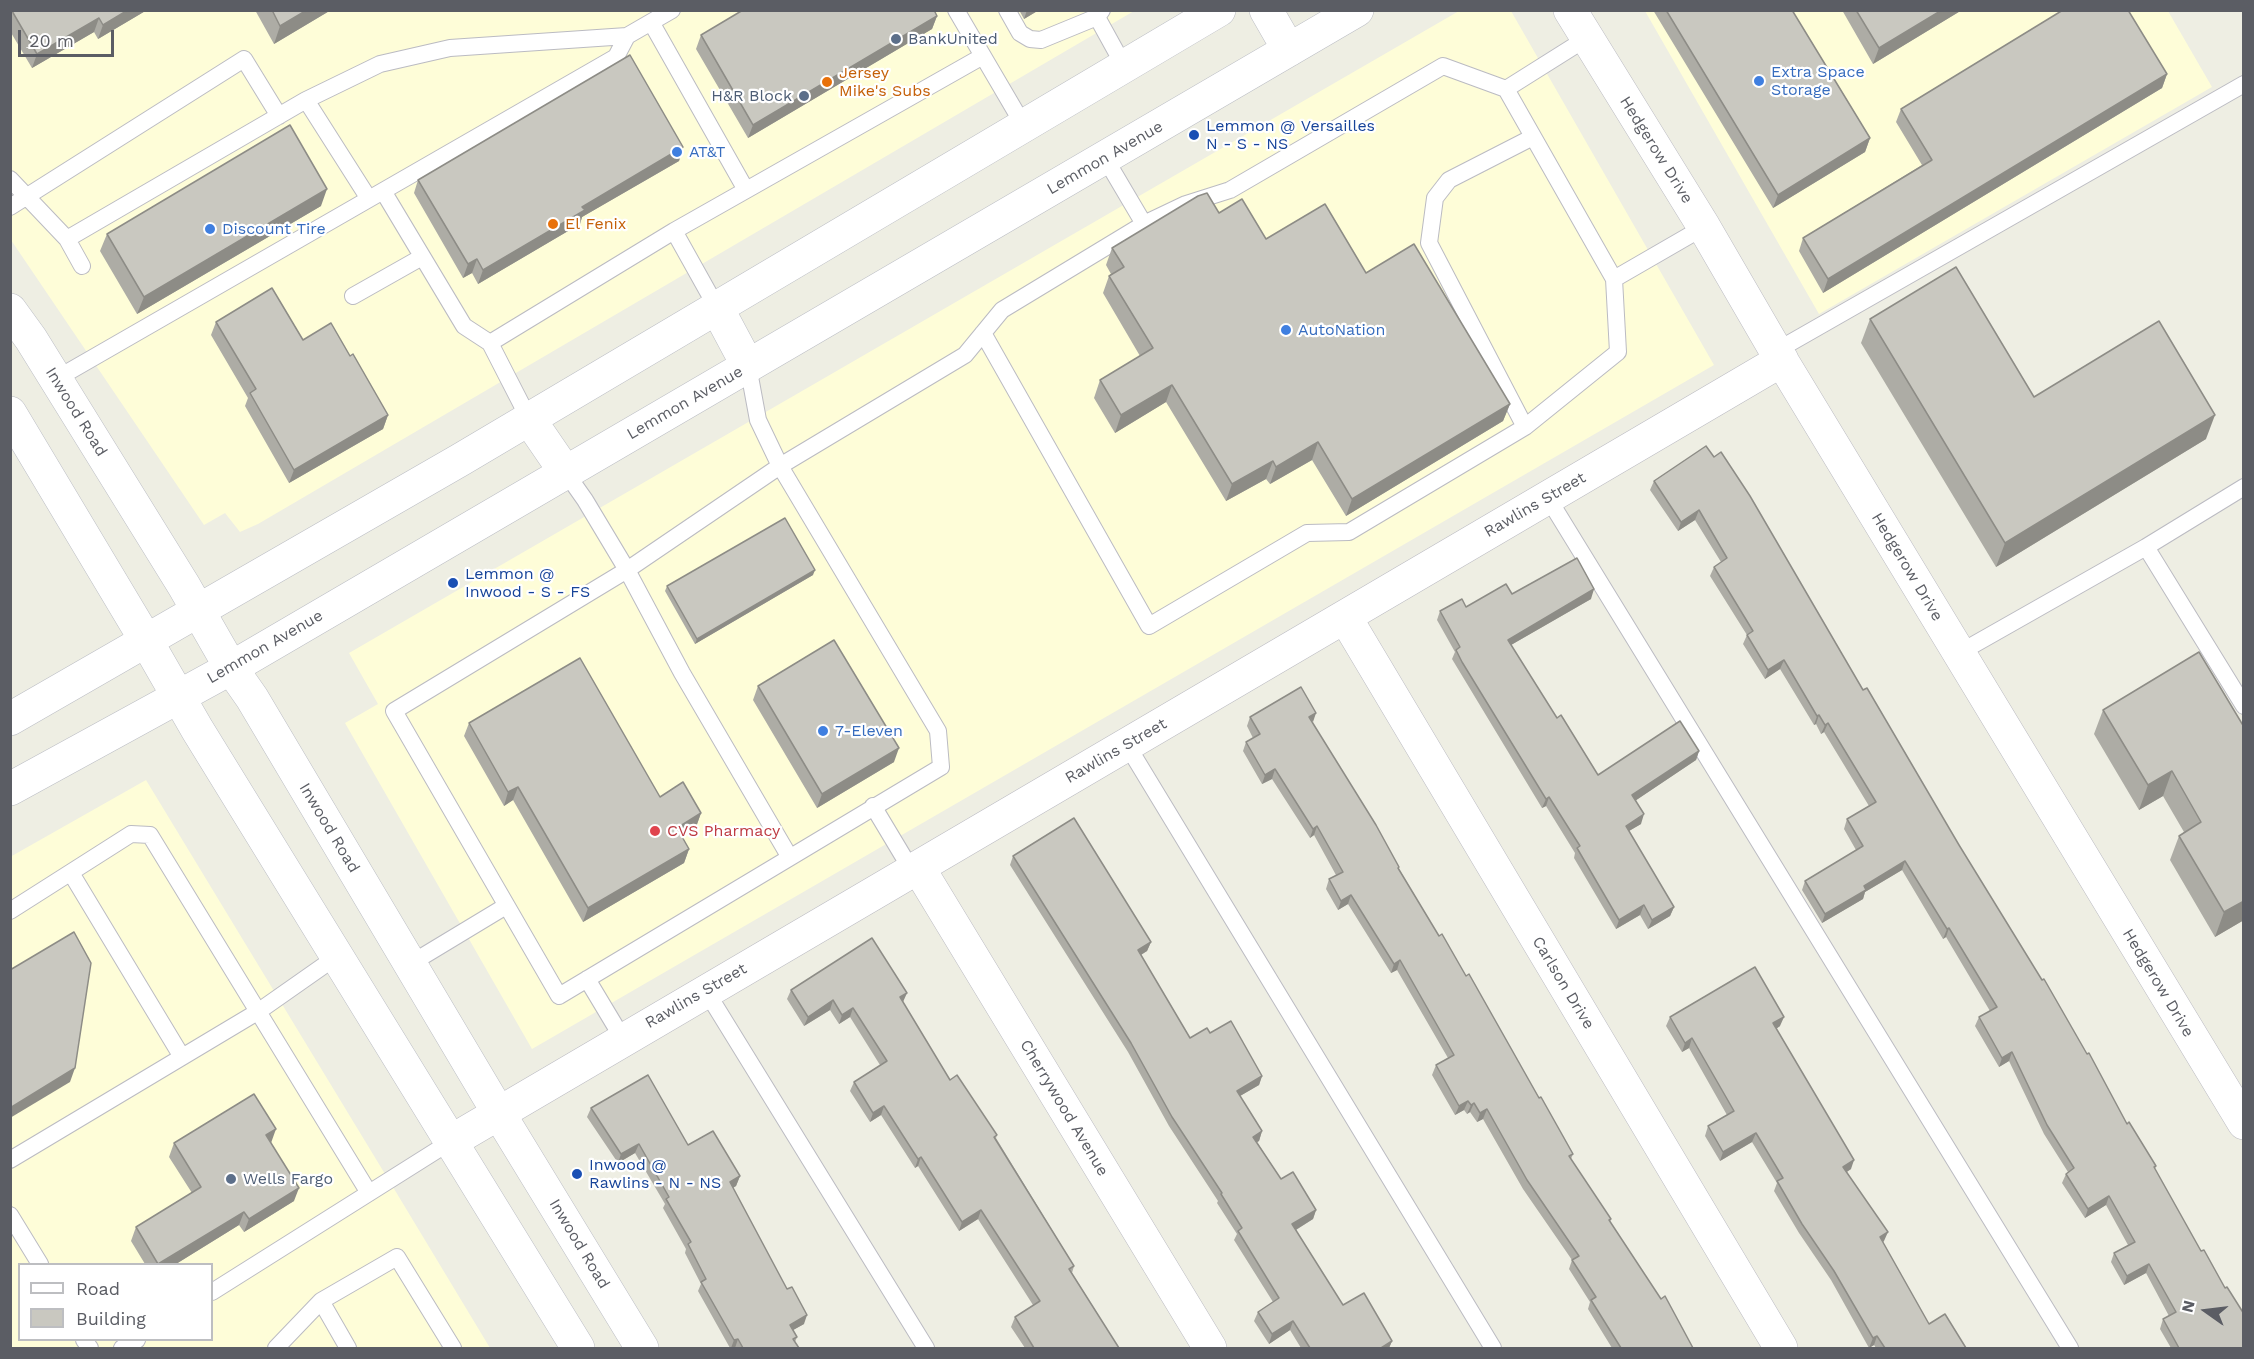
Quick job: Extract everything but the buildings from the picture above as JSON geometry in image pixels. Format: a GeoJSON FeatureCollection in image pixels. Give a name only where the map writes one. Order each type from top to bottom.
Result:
{"type":"FeatureCollection","features":[{"type":"Feature","properties":{"kind":"main road"},"geometry":{"type":"LineString","coordinates":[[10,719],[530,419],[1219,10]]}},
{"type":"Feature","properties":{"kind":"main road"},"geometry":{"type":"LineString","coordinates":[[1266,10],[1289,50]]}},
{"type":"Feature","properties":{"kind":"main road","name":"Lemmon Avenue"},"geometry":{"type":"LineString","coordinates":[[10,789],[231,668],[1357,10]]}},
{"type":"Feature","properties":{"kind":"main road","name":"Hedgerow Drive"},"geometry":{"type":"LineString","coordinates":[[1570,10],[1704,227],[1779,356],[2244,1123]]}},
{"type":"Feature","properties":{"kind":"main road"},"geometry":{"type":"LineString","coordinates":[[717,308],[748,366]]}},
{"type":"Feature","properties":{"kind":"main road","name":"Inwood Road"},"geometry":{"type":"LineString","coordinates":[[10,310],[56,379],[231,668],[252,698],[498,1112],[642,1348]]}},
{"type":"Feature","properties":{"kind":"main road","name":"Rawlins Street"},"geometry":{"type":"LineString","coordinates":[[450,1142],[1548,498],[1779,356]]}},
{"type":"Feature","properties":{"kind":"main road"},"geometry":{"type":"LineString","coordinates":[[10,413],[147,642],[177,697],[578,1348]]}},
{"type":"Feature","properties":{"kind":"main road"},"geometry":{"type":"LineString","coordinates":[[530,419],[566,473]]}},
{"type":"Feature","properties":{"kind":"main road","name":"Carlson Drive"},"geometry":{"type":"LineString","coordinates":[[1345,617],[1781,1348]]}},
{"type":"Feature","properties":{"kind":"main road","name":"Cherrywood Avenue"},"geometry":{"type":"LineString","coordinates":[[915,869],[1210,1348]]}},
{"type":"Feature","properties":{"kind":"lane"},"geometry":{"type":"LineString","coordinates":[[67,239],[306,100],[380,64],[450,48],[627,36],[672,10]]}},
{"type":"Feature","properties":{"kind":"lane"},"geometry":{"type":"LineString","coordinates":[[956,10],[1024,126]]}},
{"type":"Feature","properties":{"kind":"lane"},"geometry":{"type":"LineString","coordinates":[[1007,10],[1020,33],[1030,39],[1041,40],[1100,14],[1125,66]]}},
{"type":"Feature","properties":{"kind":"lane"},"geometry":{"type":"LineString","coordinates":[[651,22],[746,190]]}},
{"type":"Feature","properties":{"kind":"lane"},"geometry":{"type":"LineString","coordinates":[[56,379],[616,57],[627,36]]}},
{"type":"Feature","properties":{"kind":"lane"},"geometry":{"type":"LineString","coordinates":[[1506,89],[1587,38]]}},
{"type":"Feature","properties":{"kind":"lane"},"geometry":{"type":"LineString","coordinates":[[490,343],[674,231],[983,56]]}},
{"type":"Feature","properties":{"kind":"lane"},"geometry":{"type":"LineString","coordinates":[[10,207],[244,59],[279,116]]}},
{"type":"Feature","properties":{"kind":"lane"},"geometry":{"type":"LineString","coordinates":[[748,366],[758,420],[780,466],[939,731],[940,767],[559,996],[394,711],[627,570],[780,466],[965,355],[982,333],[1002,310],[1144,224],[1186,204],[1230,190],[1443,66],[1506,89],[1614,279],[1618,352],[1525,427],[1349,532],[1307,533],[1149,626],[982,333]]}},
{"type":"Feature","properties":{"kind":"lane"},"geometry":{"type":"LineString","coordinates":[[1779,356],[2244,84]]}},
{"type":"Feature","properties":{"kind":"lane"},"geometry":{"type":"LineString","coordinates":[[306,100],[422,257],[464,326],[490,343],[530,419]]}},
{"type":"Feature","properties":{"kind":"lane"},"geometry":{"type":"LineString","coordinates":[[1525,427],[1429,243],[1435,198],[1449,180],[1533,137]]}},
{"type":"Feature","properties":{"kind":"lane"},"geometry":{"type":"LineString","coordinates":[[1105,158],[1144,224]]}},
{"type":"Feature","properties":{"kind":"lane"},"geometry":{"type":"LineString","coordinates":[[10,178],[67,239],[82,266]]}},
{"type":"Feature","properties":{"kind":"lane"},"geometry":{"type":"LineString","coordinates":[[1614,279],[1704,227]]}},
{"type":"Feature","properties":{"kind":"lane"},"geometry":{"type":"LineString","coordinates":[[674,231],[717,308]]}},
{"type":"Feature","properties":{"kind":"lane"},"geometry":{"type":"LineString","coordinates":[[353,296],[422,257]]}},
{"type":"Feature","properties":{"kind":"lane"},"geometry":{"type":"LineString","coordinates":[[566,473],[627,570],[682,673],[789,856]]}},
{"type":"Feature","properties":{"kind":"lane"},"geometry":{"type":"LineString","coordinates":[[1959,653],[2146,547],[2244,487]]}},
{"type":"Feature","properties":{"kind":"lane"},"geometry":{"type":"LineString","coordinates":[[1548,498],[2070,1348]]}},
{"type":"Feature","properties":{"kind":"lane"},"geometry":{"type":"LineString","coordinates":[[2146,547],[2242,697]]}},
{"type":"Feature","properties":{"kind":"lane"},"geometry":{"type":"LineString","coordinates":[[1127,745],[1493,1348]]}},
{"type":"Feature","properties":{"kind":"lane"},"geometry":{"type":"LineString","coordinates":[[873,806],[915,869]]}},
{"type":"Feature","properties":{"kind":"lane"},"geometry":{"type":"LineString","coordinates":[[10,911],[131,834],[150,835],[369,1192]]}},
{"type":"Feature","properties":{"kind":"lane"},"geometry":{"type":"LineString","coordinates":[[70,873],[182,1057]]}},
{"type":"Feature","properties":{"kind":"lane"},"geometry":{"type":"LineString","coordinates":[[410,964],[506,906]]}},
{"type":"Feature","properties":{"kind":"lane"},"geometry":{"type":"LineString","coordinates":[[10,1160],[259,1011],[336,957]]}},
{"type":"Feature","properties":{"kind":"lane"},"geometry":{"type":"LineString","coordinates":[[587,979],[623,1039]]}},
{"type":"Feature","properties":{"kind":"lane"},"geometry":{"type":"LineString","coordinates":[[706,991],[926,1348]]}},
{"type":"Feature","properties":{"kind":"lane"},"geometry":{"type":"LineString","coordinates":[[213,1291],[450,1142]]}},
{"type":"Feature","properties":{"kind":"lane"},"geometry":{"type":"LineString","coordinates":[[10,1215],[39,1263]]}},
{"type":"Feature","properties":{"kind":"lane"},"geometry":{"type":"LineString","coordinates":[[276,1348],[321,1301],[397,1257],[453,1348]]}},
{"type":"Feature","properties":{"kind":"lane"},"geometry":{"type":"LineString","coordinates":[[321,1301],[348,1348]]}},
{"type":"Feature","properties":{"kind":"shaded area"},"geometry":{"type":"Polygon","coordinates":[[[10,11],[1134,11],[258,524],[240,532],[225,513],[204,525],[11,240],[10,11]]]}},
{"type":"Feature","properties":{"kind":"shaded area"},"geometry":{"type":"Polygon","coordinates":[[[1459,11],[1511,11],[1714,365],[532,1049],[345,723],[378,704],[349,653],[1459,11]]]}},
{"type":"Feature","properties":{"kind":"shaded area"},"geometry":{"type":"Polygon","coordinates":[[[1645,11],[2168,11],[2212,87],[1819,314],[1645,11]]]}},
{"type":"Feature","properties":{"kind":"shaded area"},"geometry":{"type":"Polygon","coordinates":[[[146,780],[490,1348],[11,1348],[10,857],[146,780]]]}},
{"type":"Feature","properties":{"kind":"place","name":"BankUnited"},"geometry":{"type":"Point","coordinates":[896,39]}},
{"type":"Feature","properties":{"kind":"place","name":"Extra Space Storage"},"geometry":{"type":"Point","coordinates":[1759,81]}},
{"type":"Feature","properties":{"kind":"place","name":"Jersey Mike's Subs"},"geometry":{"type":"Point","coordinates":[827,82]}},
{"type":"Feature","properties":{"kind":"place","name":"H&R Block"},"geometry":{"type":"Point","coordinates":[804,96]}},
{"type":"Feature","properties":{"kind":"place","name":"Lemmon @ Versailles N - S - NS"},"geometry":{"type":"Point","coordinates":[1194,135]}},
{"type":"Feature","properties":{"kind":"place","name":"AT&T"},"geometry":{"type":"Point","coordinates":[677,152]}},
{"type":"Feature","properties":{"kind":"place","name":"El Fenix"},"geometry":{"type":"Point","coordinates":[553,224]}},
{"type":"Feature","properties":{"kind":"place","name":"Discount Tire"},"geometry":{"type":"Point","coordinates":[210,229]}},
{"type":"Feature","properties":{"kind":"place","name":"AutoNation"},"geometry":{"type":"Point","coordinates":[1286,330]}},
{"type":"Feature","properties":{"kind":"place","name":"Lemmon @ Inwood - S - FS"},"geometry":{"type":"Point","coordinates":[453,583]}},
{"type":"Feature","properties":{"kind":"place","name":"7-Eleven"},"geometry":{"type":"Point","coordinates":[823,731]}},
{"type":"Feature","properties":{"kind":"place","name":"CVS Pharmacy"},"geometry":{"type":"Point","coordinates":[655,831]}},
{"type":"Feature","properties":{"kind":"place","name":"Inwood @ Rawlins - N - NS"},"geometry":{"type":"Point","coordinates":[577,1174]}},
{"type":"Feature","properties":{"kind":"place","name":"Wells Fargo"},"geometry":{"type":"Point","coordinates":[231,1179]}}]}
